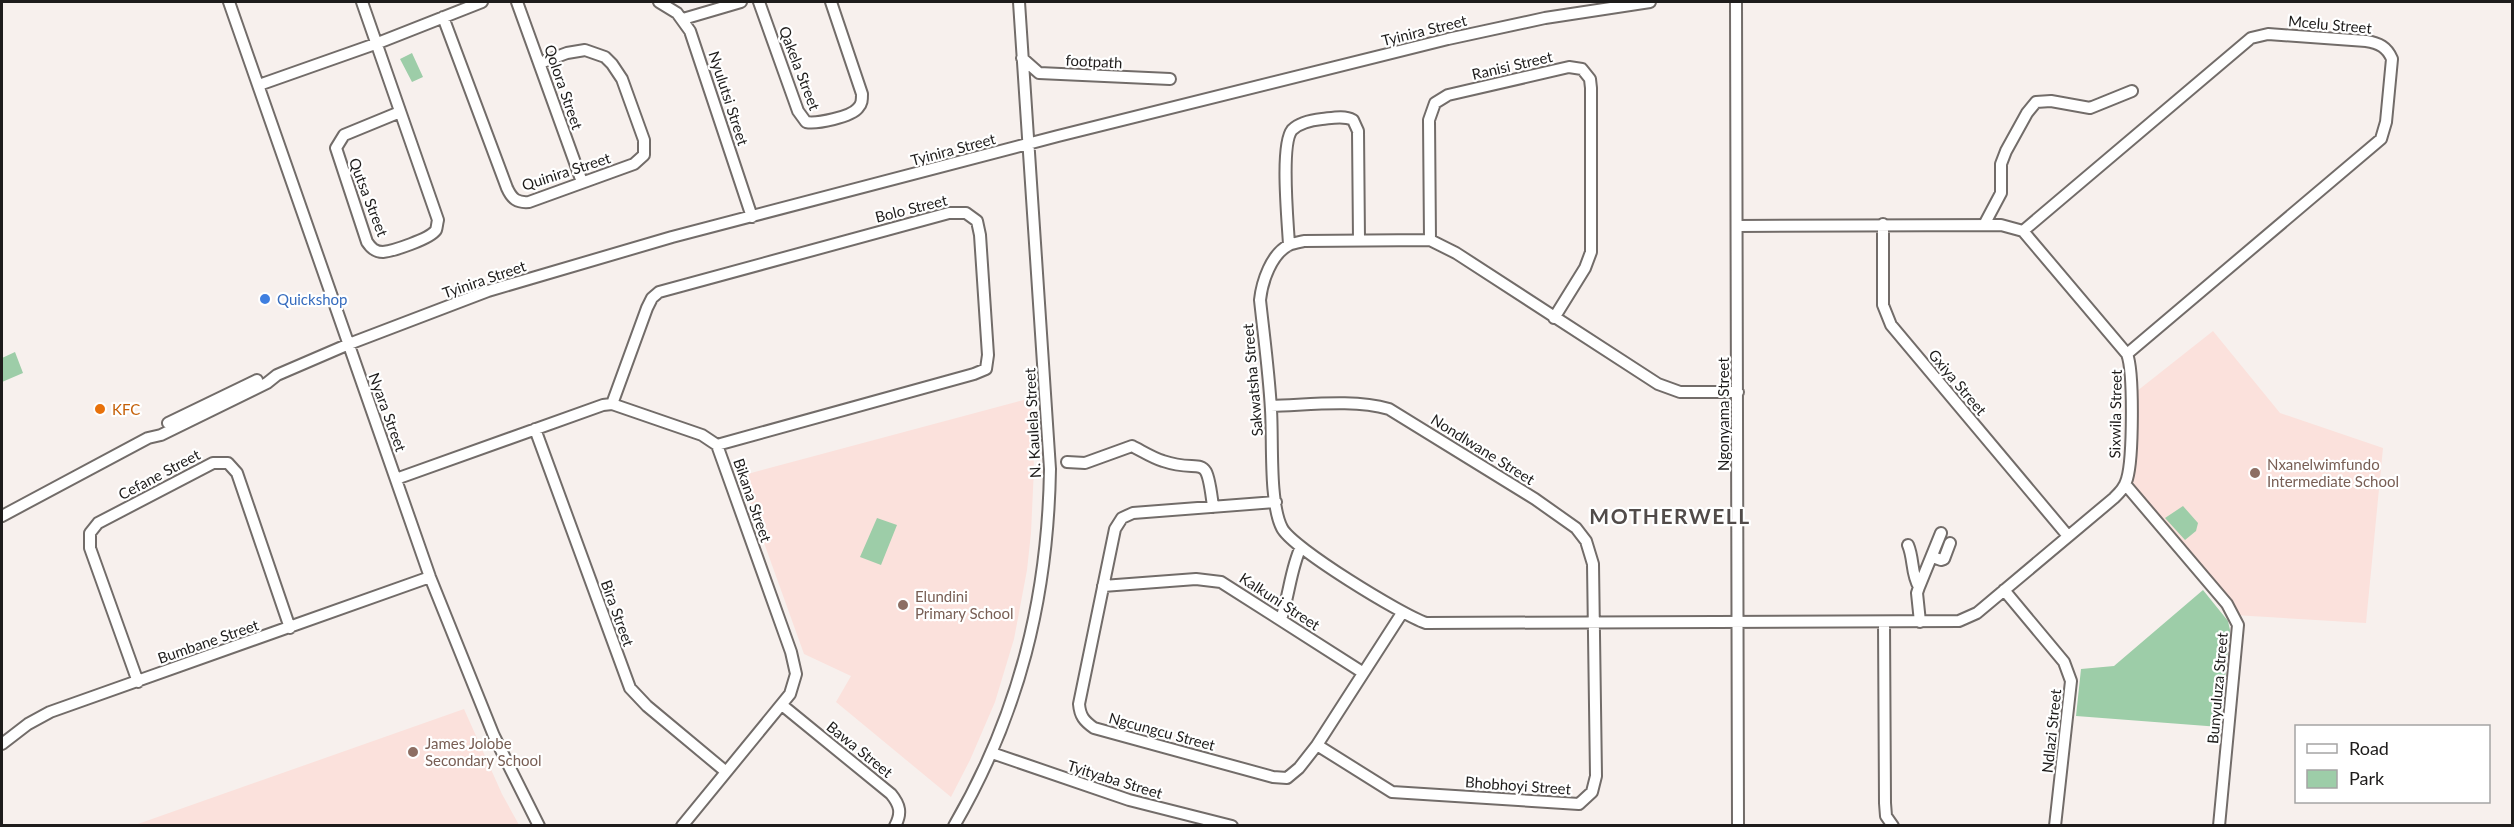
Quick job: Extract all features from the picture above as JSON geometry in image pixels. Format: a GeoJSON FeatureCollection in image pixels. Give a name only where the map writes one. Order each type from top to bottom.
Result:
{"type":"FeatureCollection","features":[{"type":"Feature","properties":{"kind":"street","name":"Nyara Street"},"geometry":{"type":"LineString","coordinates":[[229,2],[430,577],[494,736],[539,825]]}},
{"type":"Feature","properties":{"kind":"street","name":"Qutsa Street"},"geometry":{"type":"LineString","coordinates":[[362,2],[436,213],[437,226],[423,239],[378,251],[367,242],[336,148],[344,135],[400,112]]}},
{"type":"Feature","properties":{"kind":"street"},"geometry":{"type":"LineString","coordinates":[[259,85],[378,43],[482,2]]}},
{"type":"Feature","properties":{"kind":"street","name":"Qolora Street"},"geometry":{"type":"LineString","coordinates":[[517,2],[582,182]]}},
{"type":"Feature","properties":{"kind":"street","name":"Nyulutsi Street"},"geometry":{"type":"LineString","coordinates":[[659,2],[669,6],[683,20],[695,44],[752,216]]}},
{"type":"Feature","properties":{"kind":"street"},"geometry":{"type":"LineString","coordinates":[[683,20],[741,2]]}},
{"type":"Feature","properties":{"kind":"street","name":"Qakela Street"},"geometry":{"type":"LineString","coordinates":[[759,2],[798,111],[806,122],[813,123],[854,112],[862,102],[862,94],[831,2]]}},
{"type":"Feature","properties":{"kind":"street","name":"N. Kaulela Street"},"geometry":{"type":"LineString","coordinates":[[954,825],[992,753],[1014,694],[1032,633],[1050,509],[1050,469],[1019,2]]}},
{"type":"Feature","properties":{"kind":"street","name":"Tyinira Street"},"geometry":{"type":"LineString","coordinates":[[2,516],[148,438],[161,435],[267,383],[277,375],[349,344],[488,291],[752,216],[1448,39],[1545,18],[1650,2]]}},
{"type":"Feature","properties":{"kind":"street","name":"Ngonyama Street"},"geometry":{"type":"LineString","coordinates":[[1736,2],[1738,825]]}},
{"type":"Feature","properties":{"kind":"street","name":"Quinira Street"},"geometry":{"type":"LineString","coordinates":[[443,17],[511,196],[516,201],[529,202],[641,160],[645,147],[622,79],[605,57],[585,50],[567,53],[540,63]]}},
{"type":"Feature","properties":{"kind":"street","name":"Mcelu Street"},"geometry":{"type":"LineString","coordinates":[[2023,231],[2251,38],[2268,34],[2366,41],[2376,43],[2389,52],[2392,59],[2385,132],[2381,139],[2127,354]]}},
{"type":"Feature","properties":{"kind":"street","name":"footpath"},"geometry":{"type":"LineString","coordinates":[[1022,58],[1039,73],[1170,80]]}},
{"type":"Feature","properties":{"kind":"street","name":"Ranisi Street"},"geometry":{"type":"LineString","coordinates":[[1430,240],[1429,120],[1435,103],[1448,95],[1481,87],[1569,67],[1582,69],[1590,79],[1591,88],[1591,252],[1585,268],[1554,318]]}},
{"type":"Feature","properties":{"kind":"street"},"geometry":{"type":"LineString","coordinates":[[1984,225],[2001,193],[2001,164],[2006,151],[2027,113],[2036,102],[2051,101],[2090,108],[2132,91]]}},
{"type":"Feature","properties":{"kind":"street"},"geometry":{"type":"LineString","coordinates":[[1359,240],[1358,130],[1353,120],[1344,117],[1301,124],[1289,135],[1286,166],[1289,245],[1304,241],[1430,240],[1456,253],[1645,378],[1680,392],[1738,392]]}},
{"type":"Feature","properties":{"kind":"street","name":"Bolo Street"},"geometry":{"type":"LineString","coordinates":[[612,404],[647,308],[652,298],[659,292],[949,213],[966,213],[977,221],[981,235],[988,355],[986,369],[717,445]]}},
{"type":"Feature","properties":{"kind":"street","name":"Gxiya Street"},"geometry":{"type":"LineString","coordinates":[[1883,224],[1883,305],[1891,325],[2067,536]]}},
{"type":"Feature","properties":{"kind":"street"},"geometry":{"type":"LineString","coordinates":[[1737,226],[2001,225],[2023,231]]}},
{"type":"Feature","properties":{"kind":"street","name":"Sixwila Street"},"geometry":{"type":"LineString","coordinates":[[2023,231],[2127,354],[2131,368],[2132,395],[2129,469],[2125,484]]}},
{"type":"Feature","properties":{"kind":"street","name":"Sakwatsha Street"},"geometry":{"type":"LineString","coordinates":[[1289,245],[1269,269],[1261,293],[1271,406],[1276,502],[1283,529],[1301,547],[1402,613],[1426,623],[1738,623]]}},
{"type":"Feature","properties":{"kind":"street"},"geometry":{"type":"LineString","coordinates":[[396,479],[595,407],[612,404]]}},
{"type":"Feature","properties":{"kind":"street","name":"Bikana Street"},"geometry":{"type":"LineString","coordinates":[[612,404],[702,435],[717,445],[795,664],[794,684],[782,705],[682,825]]}},
{"type":"Feature","properties":{"kind":"street","name":"Nondlwane Street"},"geometry":{"type":"LineString","coordinates":[[1271,406],[1340,404],[1379,406],[1389,409],[1535,499],[1576,528],[1586,541],[1593,564],[1593,622]]}},
{"type":"Feature","properties":{"kind":"street","name":"Bira Street"},"geometry":{"type":"LineString","coordinates":[[536,429],[630,688],[647,706],[725,771]]}},
{"type":"Feature","properties":{"kind":"street"},"geometry":{"type":"LineString","coordinates":[[1067,462],[1085,463],[1132,447],[1162,461],[1197,465],[1205,469],[1209,476],[1213,507]]}},
{"type":"Feature","properties":{"kind":"street","name":"Cefane Street"},"geometry":{"type":"LineString","coordinates":[[138,682],[90,548],[90,533],[98,523],[213,463],[228,463],[237,473],[290,627]]}},
{"type":"Feature","properties":{"kind":"street"},"geometry":{"type":"LineString","coordinates":[[1738,623],[1920,622],[1968,619],[2114,498],[2125,484]]}},
{"type":"Feature","properties":{"kind":"street","name":"Bunyuluza Street"},"geometry":{"type":"LineString","coordinates":[[2125,484],[2227,604],[2238,625],[2219,825]]}},
{"type":"Feature","properties":{"kind":"street","name":"Ngcungcu Street"},"geometry":{"type":"LineString","coordinates":[[1276,502],[1133,513],[1122,518],[1115,529],[1079,704],[1080,713],[1088,724],[1094,728],[1280,778],[1291,776],[1317,745],[1402,613]]}},
{"type":"Feature","properties":{"kind":"street"},"geometry":{"type":"LineString","coordinates":[[1920,622],[1917,593],[1941,533]]}},
{"type":"Feature","properties":{"kind":"street"},"geometry":{"type":"LineString","coordinates":[[1933,557],[1944,559],[1950,543]]}},
{"type":"Feature","properties":{"kind":"street"},"geometry":{"type":"LineString","coordinates":[[1908,545],[1912,556],[1914,580],[1919,587]]}},
{"type":"Feature","properties":{"kind":"street"},"geometry":{"type":"LineString","coordinates":[[1281,619],[1296,555],[1301,547]]}},
{"type":"Feature","properties":{"kind":"street","name":"Bumbane Street"},"geometry":{"type":"LineString","coordinates":[[2,744],[38,718],[430,577]]}},
{"type":"Feature","properties":{"kind":"street","name":"Kalkuni Street"},"geometry":{"type":"LineString","coordinates":[[1103,586],[1208,579],[1221,582],[1362,672]]}},
{"type":"Feature","properties":{"kind":"street","name":"Ndlazi Street"},"geometry":{"type":"LineString","coordinates":[[2004,590],[2064,662],[2071,681],[2055,825]]}},
{"type":"Feature","properties":{"kind":"street","name":"Bhobhoyi Street"},"geometry":{"type":"LineString","coordinates":[[1317,745],[1392,792],[1579,804],[1592,792],[1596,776],[1593,622]]}},
{"type":"Feature","properties":{"kind":"street"},"geometry":{"type":"LineString","coordinates":[[1884,622],[1885,803],[1886,816],[1893,825]]}},
{"type":"Feature","properties":{"kind":"street","name":"Bawa Street"},"geometry":{"type":"LineString","coordinates":[[782,705],[891,794],[899,807],[899,819],[895,825]]}},
{"type":"Feature","properties":{"kind":"street","name":"Tyityaba Street"},"geometry":{"type":"LineString","coordinates":[[992,753],[1129,800],[1232,825]]}},
{"type":"Feature","properties":{"kind":"shaded area","name":"Nxanelwimfundo Intermediate School"},"geometry":{"type":"Polygon","coordinates":[[[2213,331],[2280,413],[2383,448],[2366,623],[2234,615],[2125,484],[2132,395],[2213,331]]]}},
{"type":"Feature","properties":{"kind":"shaded area","name":"Elundini Primary School"},"geometry":{"type":"Polygon","coordinates":[[[1031,398],[1034,468],[1031,533],[1027,570],[1014,639],[995,702],[951,797],[836,702],[851,676],[804,654],[740,476],[1031,398]]]}},
{"type":"Feature","properties":{"kind":"shaded area","name":"James Jolobe Secondary School"},"geometry":{"type":"Polygon","coordinates":[[[464,709],[502,794],[519,825],[135,825],[464,709]]]}},
{"type":"Feature","properties":{"kind":"green space"},"geometry":{"type":"Polygon","coordinates":[[[412,53],[423,77],[412,82],[400,59],[412,53]]]}},
{"type":"Feature","properties":{"kind":"green space"},"geometry":{"type":"Polygon","coordinates":[[[15,352],[23,373],[2,382],[2,358],[15,352]]]}},
{"type":"Feature","properties":{"kind":"green space"},"geometry":{"type":"Polygon","coordinates":[[[2183,506],[2198,523],[2196,531],[2185,540],[2165,518],[2183,506]]]}},
{"type":"Feature","properties":{"kind":"green space"},"geometry":{"type":"Polygon","coordinates":[[[877,518],[897,525],[881,565],[860,557],[877,518]]]}},
{"type":"Feature","properties":{"kind":"green space"},"geometry":{"type":"Polygon","coordinates":[[[2203,590],[2228,621],[2230,630],[2220,727],[2076,716],[2081,669],[2114,666],[2203,590]]]}},
{"type":"Feature","properties":{"kind":"place","name":"Quickshop"},"geometry":{"type":"Point","coordinates":[265,299]}},
{"type":"Feature","properties":{"kind":"place","name":"KFC"},"geometry":{"type":"Point","coordinates":[100,409]}},
{"type":"Feature","properties":{"kind":"place","name":"Nxanelwimfundo Intermediate School"},"geometry":{"type":"Point","coordinates":[2255,473]}},
{"type":"Feature","properties":{"kind":"place","name":"Elundini Primary School"},"geometry":{"type":"Point","coordinates":[903,605]}},
{"type":"Feature","properties":{"kind":"place","name":"James Jolobe Secondary School"},"geometry":{"type":"Point","coordinates":[413,752]}},
{"type":"Feature","properties":{"kind":"district","name":"MOTHERWELL"},"geometry":{"type":"Point","coordinates":[1670,515]}}]}
